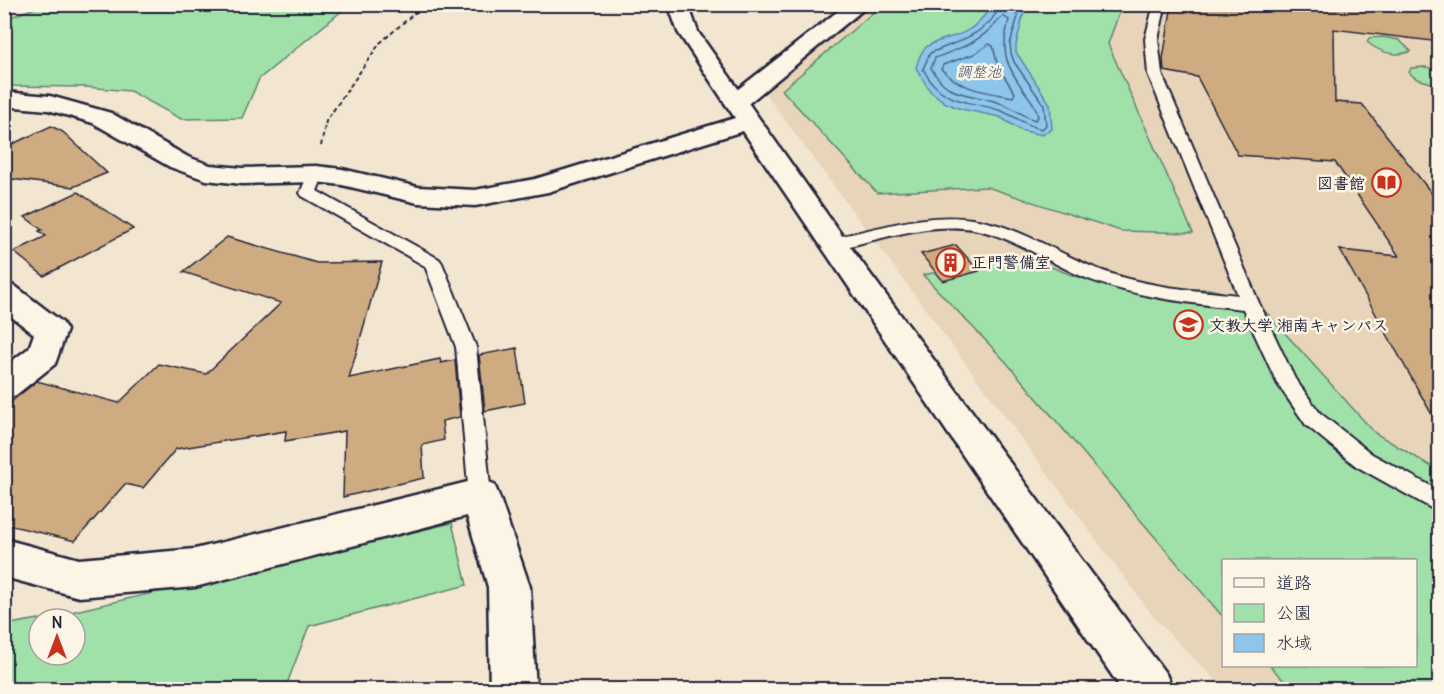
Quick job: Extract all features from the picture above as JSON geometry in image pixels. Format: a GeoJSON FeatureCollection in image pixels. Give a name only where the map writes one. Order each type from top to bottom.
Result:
{"type":"FeatureCollection","features":[{"type":"Feature","properties":{"kind":"street"},"geometry":{"type":"LineString","coordinates":[[678,4],[688,32],[833,244],[1150,690]]}},
{"type":"Feature","properties":{"kind":"street"},"geometry":{"type":"LineString","coordinates":[[4,99],[50,103],[102,118],[180,162],[206,172],[242,176],[316,174],[342,177],[418,195],[476,198],[539,186],[743,112],[860,4]]}},
{"type":"Feature","properties":{"kind":"street"},"geometry":{"type":"LineString","coordinates":[[4,294],[51,330],[43,355],[4,386]]}},
{"type":"Feature","properties":{"kind":"street"},"geometry":{"type":"LineString","coordinates":[[4,558],[79,578],[195,568],[480,496],[509,587],[513,690]]}},
{"type":"Feature","properties":{"kind":"lane"},"geometry":{"type":"LineString","coordinates":[[1160,4],[1150,41],[1150,56],[1155,74],[1250,303],[1287,383],[1313,419],[1364,460],[1440,503]]}},
{"type":"Feature","properties":{"kind":"lane"},"geometry":{"type":"LineString","coordinates":[[316,174],[308,193],[433,263],[466,347],[480,496]]}},
{"type":"Feature","properties":{"kind":"lane"},"geometry":{"type":"LineString","coordinates":[[833,244],[937,223],[971,224],[1003,233],[1097,276],[1142,290],[1250,303]]}},
{"type":"Feature","properties":{"kind":"path"},"geometry":{"type":"LineString","coordinates":[[316,174],[326,121],[380,43],[424,4]]}},
{"type":"Feature","properties":{"kind":"shaded area","name":"文教大学 湘南キャンパス"},"geometry":{"type":"Polygon","coordinates":[[[863,5],[1439,5],[1439,689],[1224,689],[1155,619],[762,89],[863,5]]]}},
{"type":"Feature","properties":{"kind":"green space"},"geometry":{"type":"Polygon","coordinates":[[[43,5],[349,5],[259,79],[242,118],[181,119],[130,91],[86,87],[5,86],[5,19],[43,5]]]}},
{"type":"Feature","properties":{"kind":"green space"},"geometry":{"type":"Polygon","coordinates":[[[882,5],[1122,5],[1108,44],[1193,233],[1121,231],[987,187],[877,193],[782,90],[882,5]]]}},
{"type":"Feature","properties":{"kind":"green space"},"geometry":{"type":"Polygon","coordinates":[[[1383,37],[1399,40],[1411,51],[1400,54],[1388,53],[1367,42],[1369,38],[1383,37]]]}},
{"type":"Feature","properties":{"kind":"green space"},"geometry":{"type":"Polygon","coordinates":[[[1425,67],[1439,70],[1439,85],[1417,79],[1409,73],[1411,68],[1425,67]]]}},
{"type":"Feature","properties":{"kind":"green space"},"geometry":{"type":"Polygon","coordinates":[[[997,260],[1034,260],[1074,276],[1156,290],[1209,289],[1255,300],[1375,433],[1439,471],[1439,689],[1292,689],[1271,667],[1417,667],[1417,559],[1222,559],[1222,616],[1006,362],[923,275],[997,260]]]}},
{"type":"Feature","properties":{"kind":"green space"},"geometry":{"type":"Polygon","coordinates":[[[452,523],[467,585],[309,626],[285,689],[5,690],[5,625],[27,621],[27,667],[87,667],[87,608],[452,523]]]}},
{"type":"Feature","properties":{"kind":"water","name":"調整池"},"geometry":{"type":"Polygon","coordinates":[[[1003,4],[1024,12],[1016,52],[1050,104],[1052,129],[1042,135],[1020,130],[1000,117],[961,109],[946,103],[930,91],[916,68],[926,47],[965,32],[993,8],[1003,4]]]}},
{"type":"Feature","properties":{"kind":"building"},"geometry":{"type":"Polygon","coordinates":[[[1172,4],[1277,4],[1304,9],[1304,4],[1440,4],[1440,42],[1334,29],[1335,102],[1362,104],[1440,204],[1440,429],[1340,250],[1399,256],[1335,162],[1238,155],[1197,77],[1164,71],[1163,59],[1172,4]]]}},
{"type":"Feature","properties":{"kind":"building"},"geometry":{"type":"Polygon","coordinates":[[[51,126],[63,132],[107,173],[73,187],[4,178],[4,148],[51,126]]]}},
{"type":"Feature","properties":{"kind":"building"},"geometry":{"type":"Polygon","coordinates":[[[78,192],[133,229],[44,276],[14,252],[46,236],[25,217],[78,192]]]}},
{"type":"Feature","properties":{"kind":"building"},"geometry":{"type":"Polygon","coordinates":[[[227,237],[317,263],[382,262],[349,378],[440,359],[441,363],[455,360],[460,417],[442,421],[444,440],[422,445],[424,478],[343,497],[345,431],[285,441],[286,431],[176,449],[143,488],[125,484],[75,541],[4,524],[4,408],[18,396],[37,381],[119,403],[159,364],[206,374],[281,303],[183,272],[227,237]]]}},
{"type":"Feature","properties":{"kind":"building","name":"正門警備室"},"geometry":{"type":"Polygon","coordinates":[[[956,245],[979,271],[943,281],[921,254],[956,245]]]}},
{"type":"Feature","properties":{"kind":"building"},"geometry":{"type":"Polygon","coordinates":[[[517,348],[525,403],[485,411],[479,355],[517,348]]]}},
{"type":"Feature","properties":{"kind":"place","name":"図書館"},"geometry":{"type":"Point","coordinates":[1386,183]}},
{"type":"Feature","properties":{"kind":"place","name":"正門警備室"},"geometry":{"type":"Point","coordinates":[950,262]}},
{"type":"Feature","properties":{"kind":"place","name":"文教大学 湘南キャンパス"},"geometry":{"type":"Point","coordinates":[1188,325]}}]}
